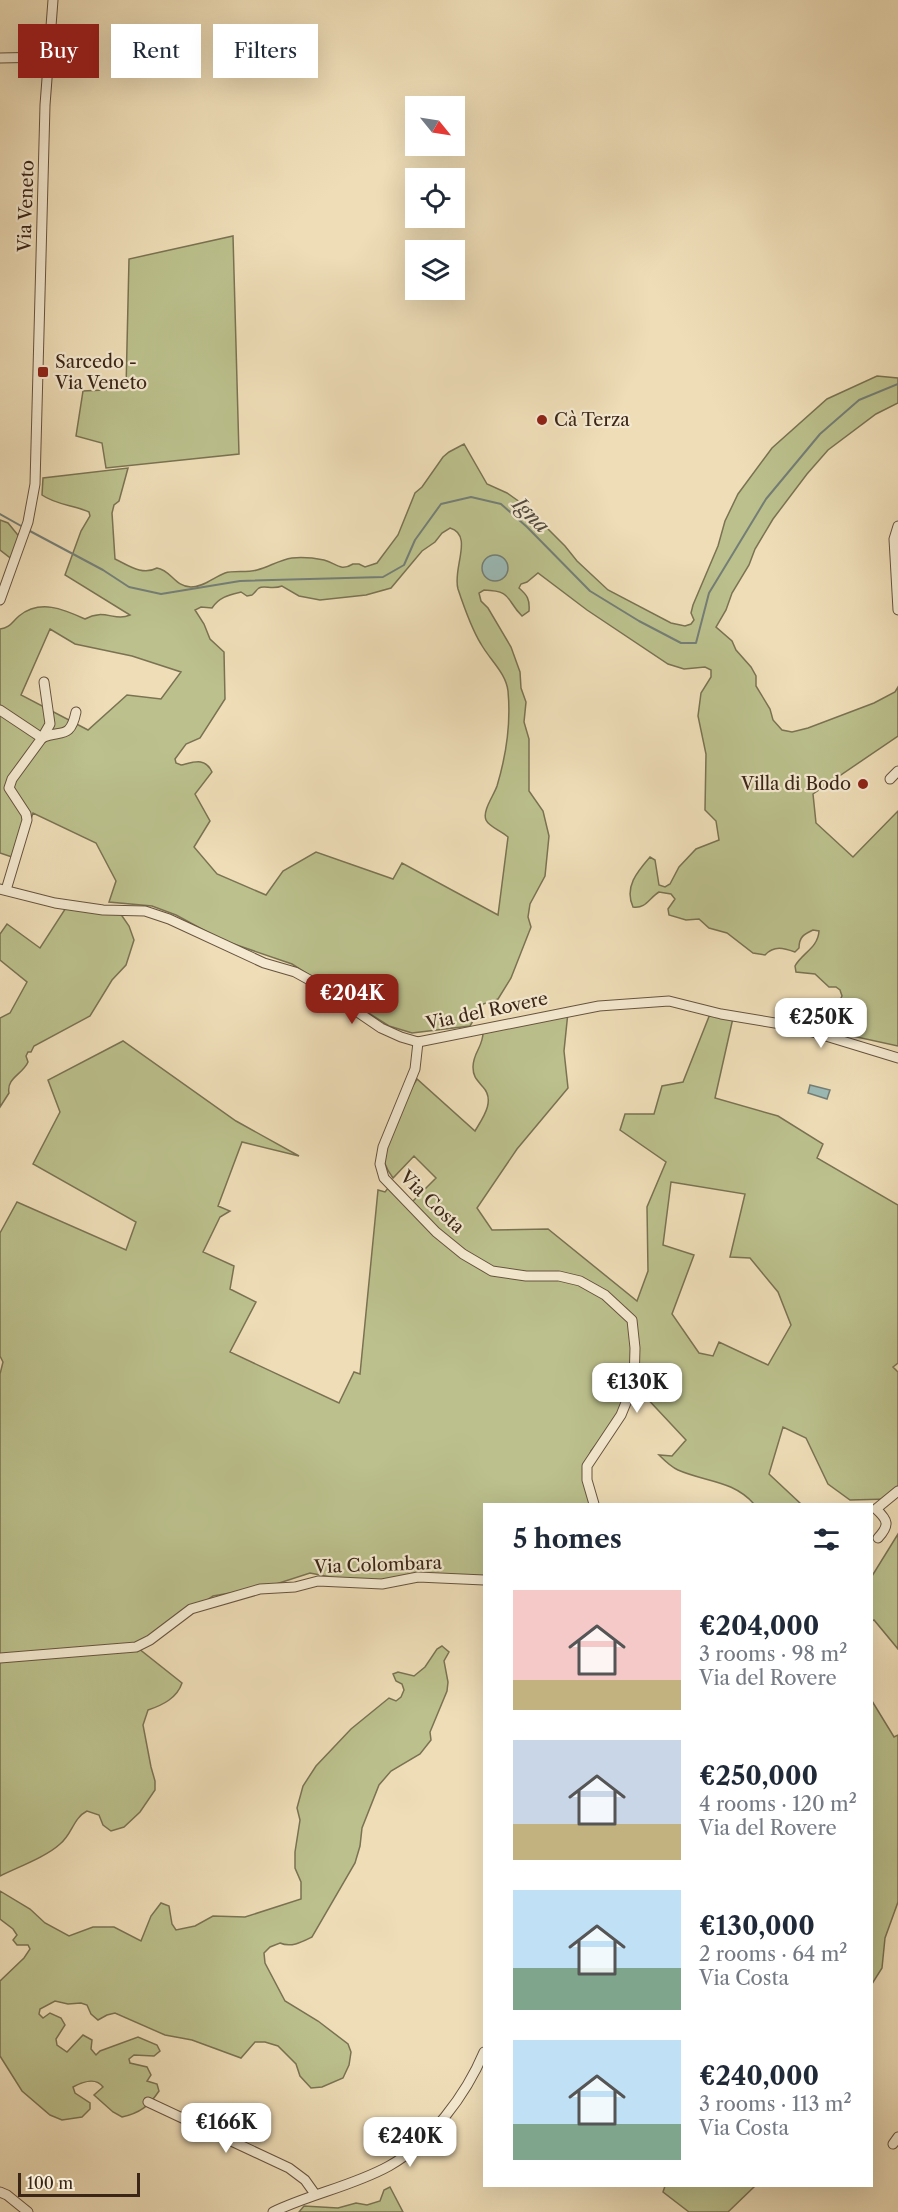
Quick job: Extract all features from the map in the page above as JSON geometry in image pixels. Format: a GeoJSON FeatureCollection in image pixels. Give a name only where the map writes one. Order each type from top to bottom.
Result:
{"type":"FeatureCollection","features":[{"type":"Feature","properties":{"kind":"street","name":"Via Veneto"},"geometry":{"type":"LineString","coordinates":[[51,24],[53,0]]}},
{"type":"Feature","properties":{"kind":"street"},"geometry":{"type":"LineString","coordinates":[[0,58],[18,58]]}},
{"type":"Feature","properties":{"kind":"street","name":"Via Veneto"},"geometry":{"type":"LineString","coordinates":[[0,600],[33,505],[36,471],[39,294],[47,78]]}},
{"type":"Feature","properties":{"kind":"street"},"geometry":{"type":"LineString","coordinates":[[898,526],[894,539],[898,610]]}},
{"type":"Feature","properties":{"kind":"street"},"geometry":{"type":"LineString","coordinates":[[3,890],[27,820],[26,813],[9,788],[12,779],[50,724],[44,682]]}},
{"type":"Feature","properties":{"kind":"street"},"geometry":{"type":"LineString","coordinates":[[0,710],[42,738],[66,731],[72,725],[76,712]]}},
{"type":"Feature","properties":{"kind":"street"},"geometry":{"type":"LineString","coordinates":[[890,779],[898,771]]}},
{"type":"Feature","properties":{"kind":"street","name":"Via del Rovere"},"geometry":{"type":"LineString","coordinates":[[3,890],[55,903],[93,909],[145,911],[169,919],[264,963],[295,972],[381,1028],[418,1042],[598,1006],[669,1001],[712,1012],[793,1026],[898,1058]]}},
{"type":"Feature","properties":{"kind":"street","name":"Via Costa"},"geometry":{"type":"LineString","coordinates":[[418,1042],[415,1069],[383,1147],[380,1164],[384,1178],[436,1232],[463,1254],[492,1271],[526,1276],[559,1276],[580,1281],[605,1294],[632,1320],[635,1348],[634,1383],[621,1414],[587,1466],[587,1480],[594,1503]]}},
{"type":"Feature","properties":{"kind":"street"},"geometry":{"type":"LineString","coordinates":[[878,1538],[887,1525],[884,1516],[876,1509],[898,1491]]}},
{"type":"Feature","properties":{"kind":"street","name":"Via Colombara"},"geometry":{"type":"LineString","coordinates":[[0,1658],[136,1647],[150,1640],[191,1609],[260,1589],[295,1587],[318,1581],[382,1584],[418,1577],[483,1580]]}},
{"type":"Feature","properties":{"kind":"street"},"geometry":{"type":"LineString","coordinates":[[273,2212],[388,2167],[414,2150],[455,2104],[477,2069],[483,2054]]}},
{"type":"Feature","properties":{"kind":"street"},"geometry":{"type":"LineString","coordinates":[[148,2102],[289,2168],[305,2180],[315,2194]]}},
{"type":"Feature","properties":{"kind":"street"},"geometry":{"type":"LineString","coordinates":[[0,2192],[27,2212]]}},
{"type":"Feature","properties":{"kind":"green space"},"geometry":{"type":"Polygon","coordinates":[[[233,236],[239,454],[106,468],[102,443],[76,436],[83,391],[126,389],[129,259],[233,236]]]}},
{"type":"Feature","properties":{"kind":"green space"},"geometry":{"type":"Polygon","coordinates":[[[877,376],[898,378],[898,403],[876,414],[828,450],[773,519],[755,549],[716,627],[732,641],[736,650],[751,667],[756,676],[756,686],[770,709],[773,720],[782,730],[792,732],[808,728],[874,703],[895,692],[898,687],[898,736],[813,794],[816,823],[853,857],[898,811],[898,1046],[811,1027],[817,1017],[823,1014],[833,1022],[851,1018],[853,1012],[850,1007],[843,1007],[839,1002],[842,996],[836,987],[829,987],[815,974],[796,972],[795,966],[816,942],[819,931],[813,930],[805,935],[795,952],[776,949],[765,955],[753,953],[727,933],[709,928],[699,919],[686,920],[669,915],[668,909],[675,899],[671,894],[659,892],[644,905],[633,907],[630,893],[633,880],[650,857],[655,860],[659,885],[665,887],[670,884],[679,867],[696,849],[719,840],[716,821],[705,810],[706,754],[698,716],[701,693],[711,677],[711,670],[705,667],[684,669],[668,664],[587,610],[538,573],[521,584],[519,588],[526,595],[529,603],[529,611],[522,616],[504,594],[484,590],[479,593],[481,601],[488,608],[511,647],[520,672],[521,688],[526,702],[524,722],[529,739],[529,791],[543,811],[549,836],[545,876],[530,904],[528,917],[531,927],[511,978],[498,999],[483,1004],[470,1026],[412,1033],[389,1026],[292,964],[222,940],[176,915],[152,906],[109,902],[116,881],[96,843],[33,813],[18,859],[0,853],[0,629],[9,626],[27,611],[43,607],[60,609],[85,619],[98,615],[125,617],[130,615],[65,575],[81,531],[90,516],[89,512],[53,501],[42,495],[43,478],[128,468],[119,501],[114,505],[112,513],[115,559],[141,570],[162,569],[181,584],[196,587],[225,573],[257,570],[292,558],[324,560],[341,567],[359,564],[365,567],[377,563],[398,535],[415,493],[422,487],[443,457],[464,444],[487,484],[507,493],[524,505],[608,590],[671,623],[685,626],[694,620],[691,613],[693,605],[718,546],[725,521],[738,494],[772,448],[827,399],[877,376]],[[450,528],[422,551],[391,588],[366,595],[320,600],[299,596],[282,586],[261,587],[252,595],[247,596],[241,592],[228,595],[212,608],[201,607],[195,610],[210,639],[224,652],[225,699],[200,738],[186,744],[175,759],[176,763],[181,765],[203,762],[212,772],[195,794],[210,821],[194,847],[217,874],[266,895],[283,871],[316,852],[393,879],[402,863],[498,915],[508,837],[490,825],[485,816],[503,763],[509,715],[508,691],[501,672],[477,638],[458,589],[461,538],[450,528]],[[50,629],[21,695],[88,730],[127,695],[161,699],[181,672],[132,656],[75,644],[50,629]]]}},
{"type":"Feature","properties":{"kind":"green space"},"geometry":{"type":"Polygon","coordinates":[[[0,520],[8,523],[22,540],[13,560],[0,550],[0,520]]]}},
{"type":"Feature","properties":{"kind":"green space"},"geometry":{"type":"Polygon","coordinates":[[[69,903],[120,913],[129,926],[134,940],[126,965],[112,980],[90,1016],[34,1046],[31,1052],[28,1052],[26,1066],[12,1080],[9,1093],[0,1107],[0,1018],[10,1013],[27,982],[0,960],[0,934],[7,924],[40,948],[69,903]]]}},
{"type":"Feature","properties":{"kind":"green space"},"geometry":{"type":"Polygon","coordinates":[[[568,1012],[564,1051],[568,1088],[517,1149],[477,1208],[492,1230],[548,1229],[637,1301],[648,1271],[647,1207],[666,1162],[620,1130],[625,1114],[654,1114],[662,1086],[683,1082],[710,1014],[733,1018],[715,1098],[778,1116],[823,1144],[817,1158],[898,1205],[898,1363],[893,1367],[898,1372],[898,1492],[889,1499],[850,1500],[828,1484],[806,1438],[783,1427],[769,1474],[800,1503],[753,1503],[746,1496],[728,1486],[675,1469],[659,1455],[672,1456],[686,1440],[643,1394],[636,1381],[630,1379],[623,1404],[613,1424],[591,1451],[587,1461],[592,1503],[483,1503],[483,1576],[461,1575],[382,1587],[310,1573],[270,1586],[213,1596],[138,1648],[182,1683],[177,1693],[169,1700],[148,1710],[143,1725],[155,1790],[140,1812],[124,1827],[111,1831],[103,1825],[99,1815],[87,1811],[82,1814],[64,1840],[54,1849],[0,1876],[0,1374],[3,1362],[0,1356],[0,1233],[17,1202],[126,1250],[136,1222],[33,1164],[60,1112],[48,1080],[123,1041],[236,1121],[299,1156],[242,1142],[218,1206],[230,1211],[220,1217],[203,1252],[234,1266],[230,1289],[256,1302],[230,1352],[339,1403],[354,1372],[360,1374],[378,1190],[385,1192],[389,1187],[409,1205],[436,1178],[414,1156],[393,1178],[384,1160],[382,1147],[386,1134],[417,1079],[475,1131],[488,1104],[487,1092],[473,1070],[473,1062],[483,1031],[568,1012]],[[671,1182],[663,1245],[694,1255],[672,1314],[699,1353],[713,1356],[719,1342],[768,1365],[791,1325],[778,1292],[750,1258],[730,1257],[745,1194],[671,1182]]]}},
{"type":"Feature","properties":{"kind":"green space"},"geometry":{"type":"Polygon","coordinates":[[[898,1534],[898,1649],[873,1620],[873,1574],[898,1534]]]}},
{"type":"Feature","properties":{"kind":"green space"},"geometry":{"type":"Polygon","coordinates":[[[442,1646],[449,1652],[444,1661],[448,1682],[447,1691],[430,1732],[431,1740],[420,1754],[391,1771],[379,1785],[362,1828],[355,1863],[312,1937],[292,1945],[280,1943],[270,1947],[264,1953],[265,1963],[285,2001],[318,2021],[348,2044],[351,2052],[349,2065],[343,2078],[322,2087],[311,2088],[300,2076],[296,2064],[278,2046],[255,2042],[241,2058],[192,2040],[165,2035],[115,2013],[98,2020],[91,2014],[87,2005],[55,2001],[40,2009],[39,2014],[43,2018],[50,2013],[61,2018],[65,2025],[56,2039],[57,2045],[67,2052],[83,2035],[92,2040],[91,2049],[96,2055],[100,2051],[138,2037],[157,2045],[160,2051],[154,2056],[134,2055],[129,2059],[130,2063],[147,2067],[151,2075],[147,2081],[157,2084],[159,2091],[144,2108],[122,2117],[94,2095],[103,2087],[100,2084],[93,2081],[85,2082],[73,2087],[75,2093],[90,2103],[90,2109],[82,2117],[62,2120],[50,2115],[22,2091],[0,2056],[0,1981],[30,1949],[28,1945],[17,1945],[13,1940],[17,1935],[0,1919],[0,1891],[30,1909],[45,1923],[69,1936],[93,1927],[114,1927],[141,1941],[151,1916],[161,1903],[169,1906],[172,1924],[176,1930],[195,1926],[213,1916],[245,1917],[301,1899],[301,1882],[295,1868],[295,1852],[300,1820],[297,1808],[303,1786],[316,1766],[351,1729],[389,1698],[396,1701],[401,1697],[404,1690],[402,1684],[396,1681],[393,1674],[398,1672],[414,1676],[425,1667],[437,1649],[442,1646]]]}},
{"type":"Feature","properties":{"kind":"green space"},"geometry":{"type":"Polygon","coordinates":[[[873,1703],[894,1737],[898,1735],[898,1902],[885,1938],[882,1968],[873,1982],[873,1703]]]}},
{"type":"Feature","properties":{"kind":"green space"},"geometry":{"type":"Polygon","coordinates":[[[390,2187],[403,2212],[299,2212],[304,2206],[338,2208],[356,2203],[367,2205],[380,2201],[384,2190],[390,2187]]]}},
{"type":"Feature","properties":{"kind":"green space"},"geometry":{"type":"Polygon","coordinates":[[[665,2187],[754,2187],[728,2212],[689,2212],[663,2192],[665,2187]]]}},
{"type":"Feature","properties":{"kind":"water"},"geometry":{"type":"Polygon","coordinates":[[[495,555],[504,559],[508,568],[504,577],[495,581],[486,577],[482,568],[486,559],[495,555]]]}},
{"type":"Feature","properties":{"kind":"water"},"geometry":{"type":"Polygon","coordinates":[[[810,1085],[830,1090],[827,1099],[808,1093],[810,1085]]]}},
{"type":"Feature","properties":{"kind":"waterway","name":"Igna"},"geometry":{"type":"LineString","coordinates":[[28,530],[103,570],[129,587],[161,594],[240,581],[383,577],[404,565],[415,540],[441,504],[471,497],[501,504],[590,591],[681,643],[696,643],[709,593],[766,499],[820,434],[859,400],[898,384]]}},
{"type":"Feature","properties":{"kind":"waterway","name":"Igna"},"geometry":{"type":"LineString","coordinates":[[0,514],[23,527]]}},
{"type":"Feature","properties":{"kind":"place","name":"Sarcedo - Via Veneto"},"geometry":{"type":"Point","coordinates":[43,372]}},
{"type":"Feature","properties":{"kind":"place","name":"Cà Terza"},"geometry":{"type":"Point","coordinates":[542,420]}},
{"type":"Feature","properties":{"kind":"place","name":"Villa di Bodo"},"geometry":{"type":"Point","coordinates":[863,784]}}]}
